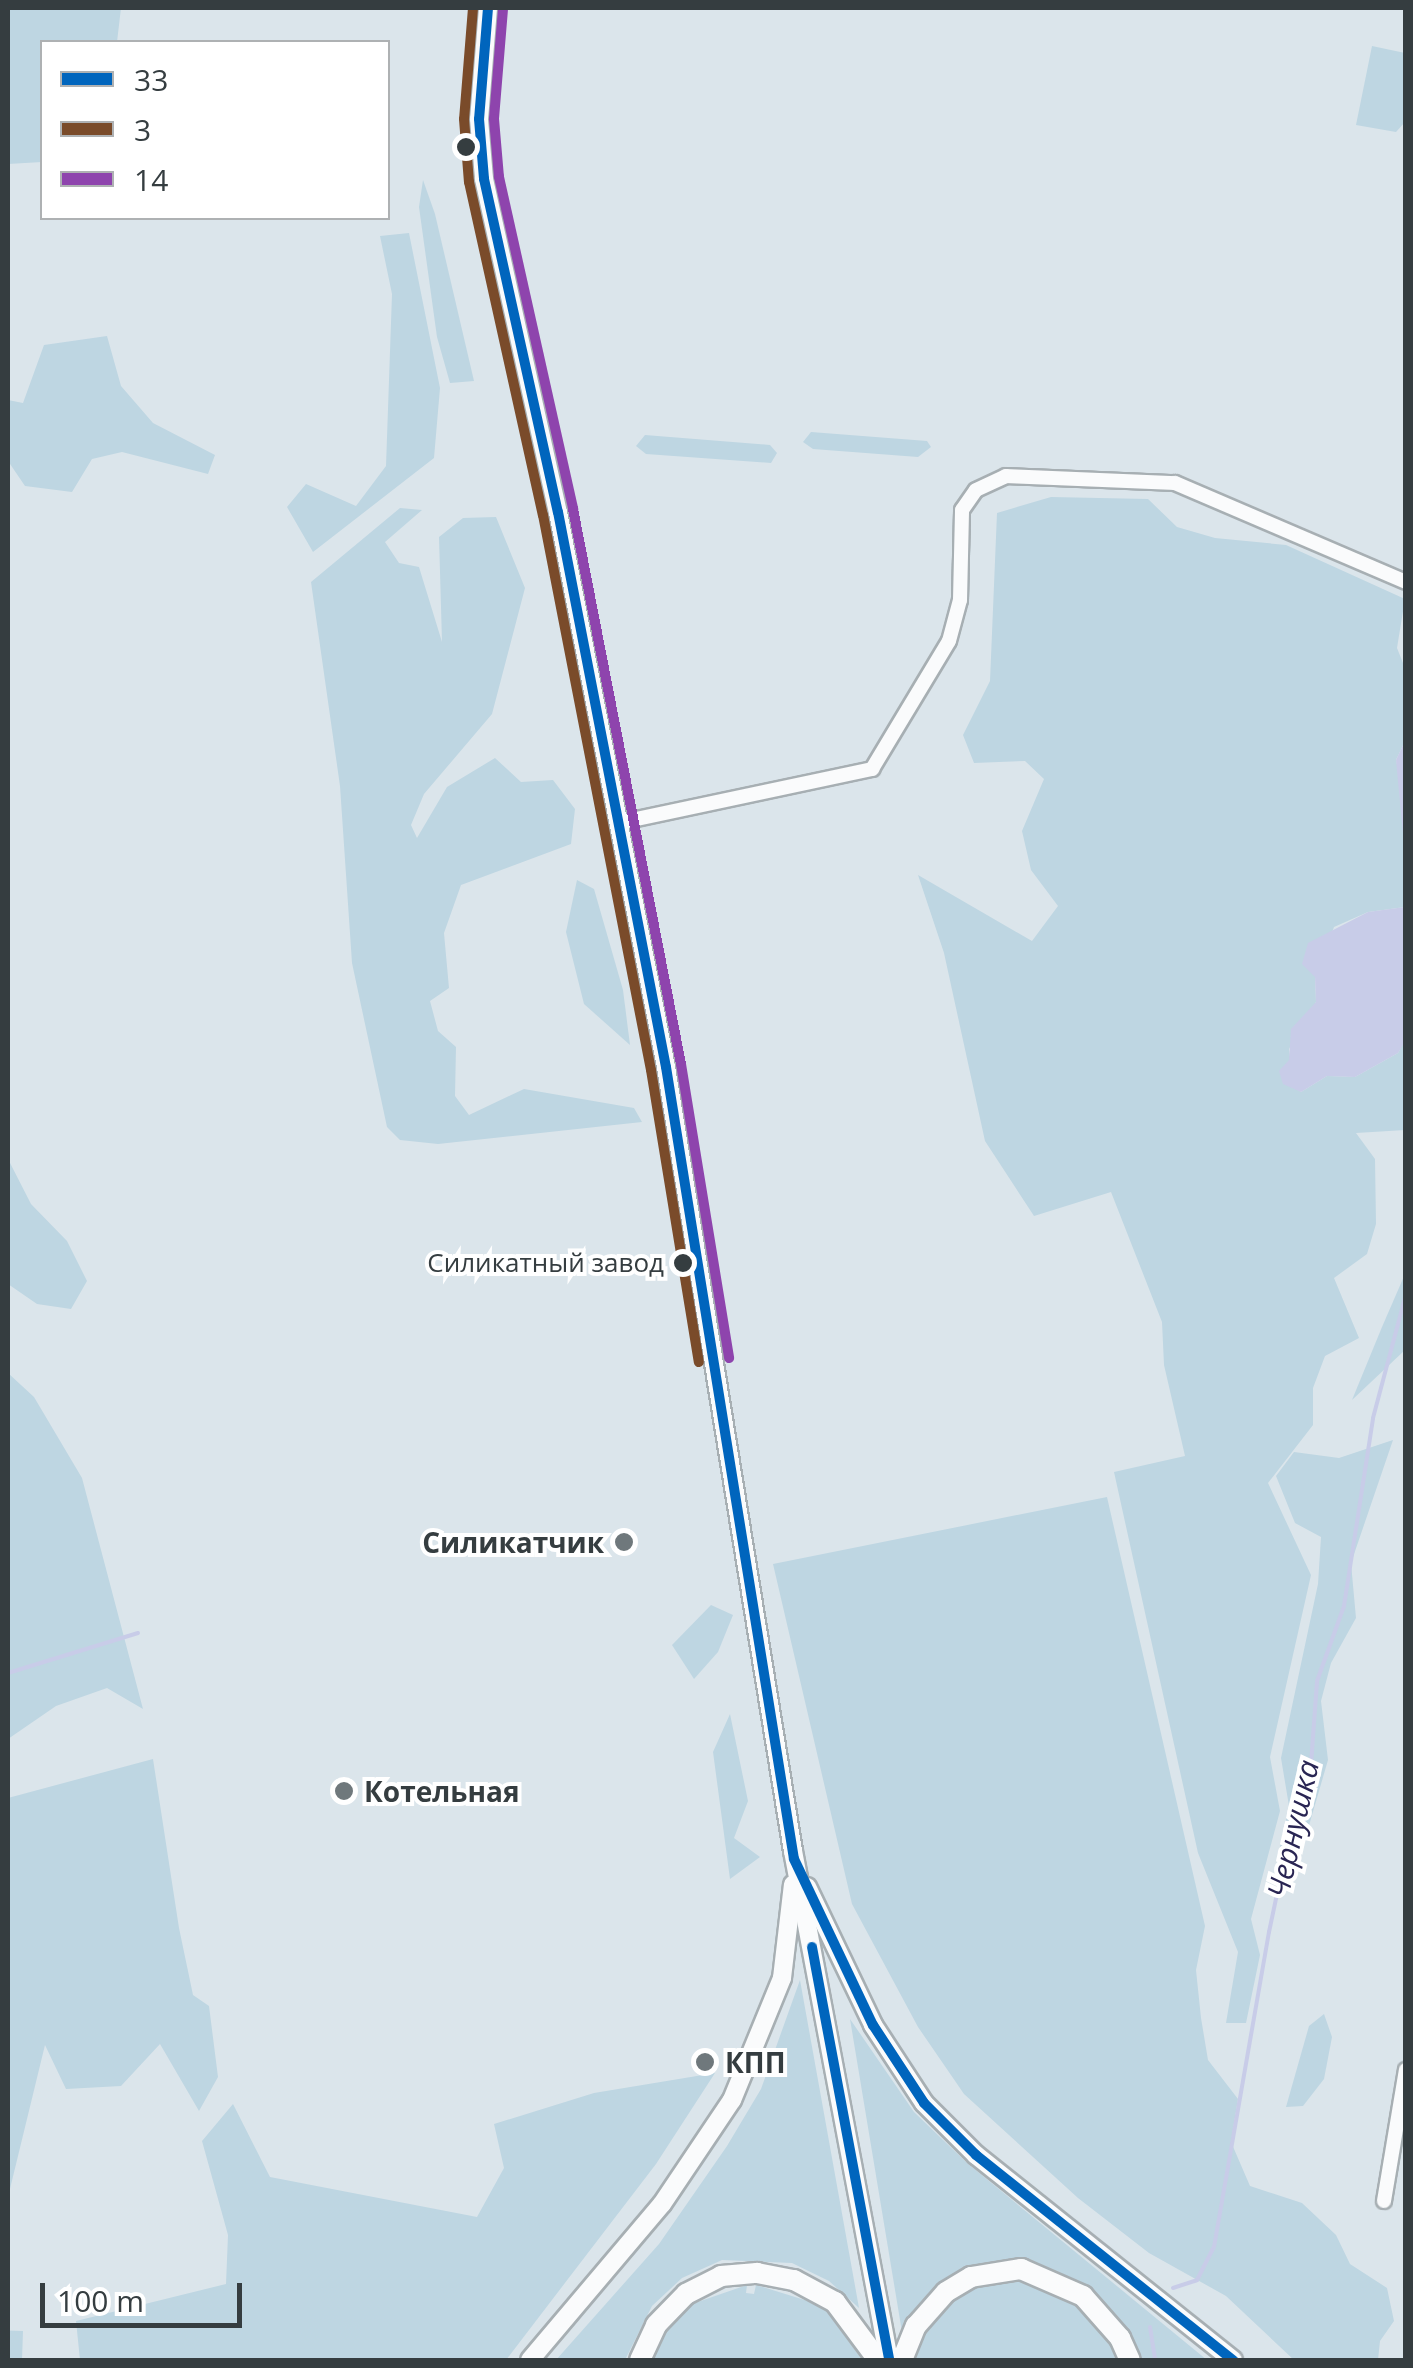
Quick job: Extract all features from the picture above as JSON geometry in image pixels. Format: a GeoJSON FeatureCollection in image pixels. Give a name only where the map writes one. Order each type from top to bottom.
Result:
{"type":"FeatureCollection","features":[{"type":"Feature","properties":{"kind":"highway"},"geometry":{"type":"LineString","coordinates":[[902,2360],[916,2326],[946,2292],[971,2278],[1010,2270],[1045,2276],[1083,2296],[1111,2326],[1130,2360]]}},
{"type":"Feature","properties":{"kind":"highway"},"geometry":{"type":"LineString","coordinates":[[640,2360],[656,2325],[686,2294],[721,2276],[757,2273],[794,2280],[835,2302],[862,2331],[878,2360]]}},
{"type":"Feature","properties":{"kind":"main road"},"geometry":{"type":"LineString","coordinates":[[488,8],[479,119],[484,179],[666,1067],[794,1859],[889,2360]]}},
{"type":"Feature","properties":{"kind":"main road"},"geometry":{"type":"LineString","coordinates":[[530,2360],[662,2204],[732,2100],[782,1978],[794,1859]]}},
{"type":"Feature","properties":{"kind":"main road"},"geometry":{"type":"LineString","coordinates":[[794,1859],[879,2036],[924,2102],[976,2156],[1233,2360]]}},
{"type":"Feature","properties":{"kind":"street"},"geometry":{"type":"LineString","coordinates":[[618,823],[872,769],[950,641],[960,600],[962,510],[976,490],[1006,476],[1175,483],[1406,582]]}},
{"type":"Feature","properties":{"kind":"street"},"geometry":{"type":"LineString","coordinates":[[1384,2201],[1406,2070]]}},
{"type":"Feature","properties":{"kind":"shaded area"},"geometry":{"type":"Polygon","coordinates":[[[8,8],[121,8],[117,40],[40,40],[40,162],[8,164],[8,8]]]}},
{"type":"Feature","properties":{"kind":"shaded area"},"geometry":{"type":"Polygon","coordinates":[[[1372,46],[1405,53],[1405,122],[1396,132],[1356,125],[1372,46]]]}},
{"type":"Feature","properties":{"kind":"shaded area"},"geometry":{"type":"Polygon","coordinates":[[[423,180],[435,214],[474,381],[450,383],[437,337],[419,207],[423,180]]]}},
{"type":"Feature","properties":{"kind":"shaded area"},"geometry":{"type":"Polygon","coordinates":[[[409,233],[440,388],[434,458],[313,552],[287,507],[306,484],[356,506],[386,466],[392,294],[380,236],[409,233]]]}},
{"type":"Feature","properties":{"kind":"shaded area"},"geometry":{"type":"Polygon","coordinates":[[[107,336],[121,386],[153,423],[215,455],[208,474],[122,452],[92,459],[72,492],[25,486],[8,461],[8,400],[23,403],[44,345],[107,336]]]}},
{"type":"Feature","properties":{"kind":"shaded area"},"geometry":{"type":"Polygon","coordinates":[[[811,432],[927,441],[931,447],[918,457],[813,449],[803,442],[811,432]]]}},
{"type":"Feature","properties":{"kind":"shaded area"},"geometry":{"type":"Polygon","coordinates":[[[645,435],[770,445],[777,453],[771,463],[646,454],[636,446],[645,435]]]}},
{"type":"Feature","properties":{"kind":"shaded area"},"geometry":{"type":"Polygon","coordinates":[[[1051,497],[1148,499],[1177,527],[1215,538],[1286,545],[1405,599],[1397,648],[1405,668],[1405,741],[1396,760],[1405,798],[1405,907],[1368,912],[1334,927],[1315,977],[1316,1002],[1289,1049],[1294,1087],[1301,1092],[1327,1076],[1355,1077],[1398,1053],[1405,1040],[1405,1130],[1356,1133],[1375,1159],[1376,1224],[1367,1254],[1334,1278],[1359,1338],[1325,1356],[1313,1388],[1313,1425],[1268,1483],[1311,1575],[1270,1757],[1280,1811],[1251,1919],[1260,1955],[1246,2023],[1226,2023],[1238,1952],[1198,1853],[1114,1472],[1185,1456],[1164,1365],[1162,1322],[1111,1192],[1034,1216],[985,1141],[944,953],[918,875],[1032,941],[1058,906],[1031,870],[1022,831],[1044,779],[1025,761],[974,763],[963,735],[990,681],[997,513],[1051,497]]]}},
{"type":"Feature","properties":{"kind":"shaded area"},"geometry":{"type":"Polygon","coordinates":[[[400,508],[422,510],[385,542],[399,563],[419,567],[442,642],[439,537],[463,518],[496,517],[525,588],[492,714],[424,794],[411,825],[417,838],[447,787],[495,758],[521,782],[553,780],[575,809],[571,844],[461,885],[444,933],[449,988],[430,1001],[438,1031],[456,1047],[455,1096],[469,1115],[524,1089],[634,1108],[642,1122],[438,1144],[400,1140],[387,1127],[352,963],[340,786],[311,582],[400,508]]]}},
{"type":"Feature","properties":{"kind":"shaded area"},"geometry":{"type":"Polygon","coordinates":[[[1405,741],[1405,855],[1396,760],[1405,741]]]}},
{"type":"Feature","properties":{"kind":"shaded area"},"geometry":{"type":"Polygon","coordinates":[[[577,880],[594,889],[623,990],[630,1045],[584,1004],[566,932],[577,880]]]}},
{"type":"Feature","properties":{"kind":"shaded area"},"geometry":{"type":"Polygon","coordinates":[[[1405,907],[1406,1040],[1398,1053],[1355,1077],[1327,1076],[1301,1092],[1283,1084],[1279,1071],[1289,1060],[1291,1029],[1316,1002],[1315,977],[1302,964],[1308,943],[1368,912],[1405,907]]]}},
{"type":"Feature","properties":{"kind":"shaded area"},"geometry":{"type":"Polygon","coordinates":[[[8,1159],[31,1204],[67,1241],[87,1281],[71,1309],[37,1304],[8,1284],[8,1159]]]}},
{"type":"Feature","properties":{"kind":"shaded area"},"geometry":{"type":"Polygon","coordinates":[[[1405,1274],[1405,1350],[1352,1400],[1382,1327],[1405,1274]]]}},
{"type":"Feature","properties":{"kind":"shaded area"},"geometry":{"type":"Polygon","coordinates":[[[8,1373],[34,1397],[82,1478],[143,1709],[107,1688],[56,1706],[8,1739],[8,1373]]]}},
{"type":"Feature","properties":{"kind":"shaded area"},"geometry":{"type":"Polygon","coordinates":[[[1393,1440],[1351,1563],[1356,1618],[1331,1663],[1321,1701],[1328,1760],[1301,1853],[1280,1847],[1289,1806],[1281,1758],[1318,1584],[1321,1537],[1295,1523],[1276,1476],[1294,1452],[1339,1458],[1393,1440]]]}},
{"type":"Feature","properties":{"kind":"shaded area"},"geometry":{"type":"Polygon","coordinates":[[[1107,1497],[1205,1926],[1196,1970],[1201,2018],[1208,2060],[1238,2099],[1231,2142],[1250,2186],[1302,2203],[1336,2235],[1350,2264],[1387,2288],[1394,2321],[1380,2341],[1378,2360],[1294,2360],[1226,2296],[1149,2253],[1078,2198],[964,2094],[918,2027],[852,1904],[773,1564],[1107,1497]]]}},
{"type":"Feature","properties":{"kind":"shaded area"},"geometry":{"type":"Polygon","coordinates":[[[711,1605],[733,1615],[718,1652],[694,1679],[672,1645],[711,1605]]]}},
{"type":"Feature","properties":{"kind":"shaded area"},"geometry":{"type":"Polygon","coordinates":[[[730,1714],[748,1801],[734,1838],[760,1857],[730,1879],[713,1752],[730,1714]]]}},
{"type":"Feature","properties":{"kind":"shaded area"},"geometry":{"type":"Polygon","coordinates":[[[153,1759],[179,1928],[193,1995],[209,2006],[218,2077],[199,2111],[160,2044],[121,2086],[66,2089],[45,2045],[8,2197],[8,1798],[153,1759]]]}},
{"type":"Feature","properties":{"kind":"shaded area"},"geometry":{"type":"Polygon","coordinates":[[[800,1980],[859,2308],[829,2281],[792,2263],[722,2260],[682,2278],[652,2306],[625,2360],[556,2360],[659,2244],[727,2146],[761,2089],[800,1980]]]}},
{"type":"Feature","properties":{"kind":"shaded area"},"geometry":{"type":"Polygon","coordinates":[[[1324,2014],[1332,2037],[1324,2079],[1303,2106],[1286,2107],[1309,2026],[1324,2014]]]}},
{"type":"Feature","properties":{"kind":"shaded area"},"geometry":{"type":"Polygon","coordinates":[[[850,2019],[914,2112],[967,2163],[1207,2360],[1138,2360],[1103,2301],[1058,2272],[1014,2262],[916,2315],[902,2332],[850,2019]]]}},
{"type":"Feature","properties":{"kind":"shaded area"},"geometry":{"type":"Polygon","coordinates":[[[715,2073],[656,2164],[506,2360],[80,2360],[76,2321],[226,2284],[228,2235],[202,2141],[233,2104],[270,2177],[477,2217],[504,2168],[494,2124],[594,2093],[715,2073]]]}},
{"type":"Feature","properties":{"kind":"shaded area"},"geometry":{"type":"Polygon","coordinates":[[[1004,2278],[1027,2279],[1084,2308],[1121,2360],[912,2360],[916,2338],[939,2309],[968,2288],[1004,2278]]]}},
{"type":"Feature","properties":{"kind":"shaded area"},"geometry":{"type":"Polygon","coordinates":[[[747,2285],[746,2293],[754,2294],[756,2285],[824,2306],[862,2360],[648,2360],[666,2328],[689,2305],[747,2285]]]}},
{"type":"Feature","properties":{"kind":"shaded area"},"geometry":{"type":"Polygon","coordinates":[[[8,2330],[23,2331],[22,2360],[8,2359],[8,2330]]]}},
{"type":"Feature","properties":{"kind":"waterway","name":"Чернушка"},"geometry":{"type":"LineString","coordinates":[[1173,2288],[1197,2280],[1214,2247],[1269,1932],[1295,1809],[1310,1779],[1317,1681],[1344,1606],[1373,1418],[1406,1294]]}},
{"type":"Feature","properties":{"kind":"waterway"},"geometry":{"type":"LineString","coordinates":[[8,1673],[138,1633]]}},
{"type":"Feature","properties":{"kind":"waterway"},"geometry":{"type":"LineString","coordinates":[[1150,2327],[1155,2360]]}},
{"type":"Feature","properties":{"kind":"transit line","name":"3"},"geometry":{"type":"LineString","coordinates":[[473,8],[464,119],[469,182],[543,515],[651,1070],[699,1362]]}},
{"type":"Feature","properties":{"kind":"transit line","name":"33"},"geometry":{"type":"LineString","coordinates":[[488,8],[479,119],[484,179],[558,512],[666,1067],[794,1859],[873,2025],[924,2103],[976,2155],[1233,2360]]}},
{"type":"Feature","properties":{"kind":"transit line","name":"14"},"geometry":{"type":"LineString","coordinates":[[503,9],[494,119],[499,177],[573,509],[681,1064],[729,1358]]}},
{"type":"Feature","properties":{"kind":"transit line","name":"33"},"geometry":{"type":"LineString","coordinates":[[812,1947],[889,2360]]}},
{"type":"Feature","properties":{"kind":"place","name":"Силикатный завод"},"geometry":{"type":"Point","coordinates":[683,1263]}},
{"type":"Feature","properties":{"kind":"place","name":"Силикатчик"},"geometry":{"type":"Point","coordinates":[624,1542]}},
{"type":"Feature","properties":{"kind":"place","name":"Котельная"},"geometry":{"type":"Point","coordinates":[344,1791]}},
{"type":"Feature","properties":{"kind":"place","name":"КПП"},"geometry":{"type":"Point","coordinates":[705,2062]}}]}
